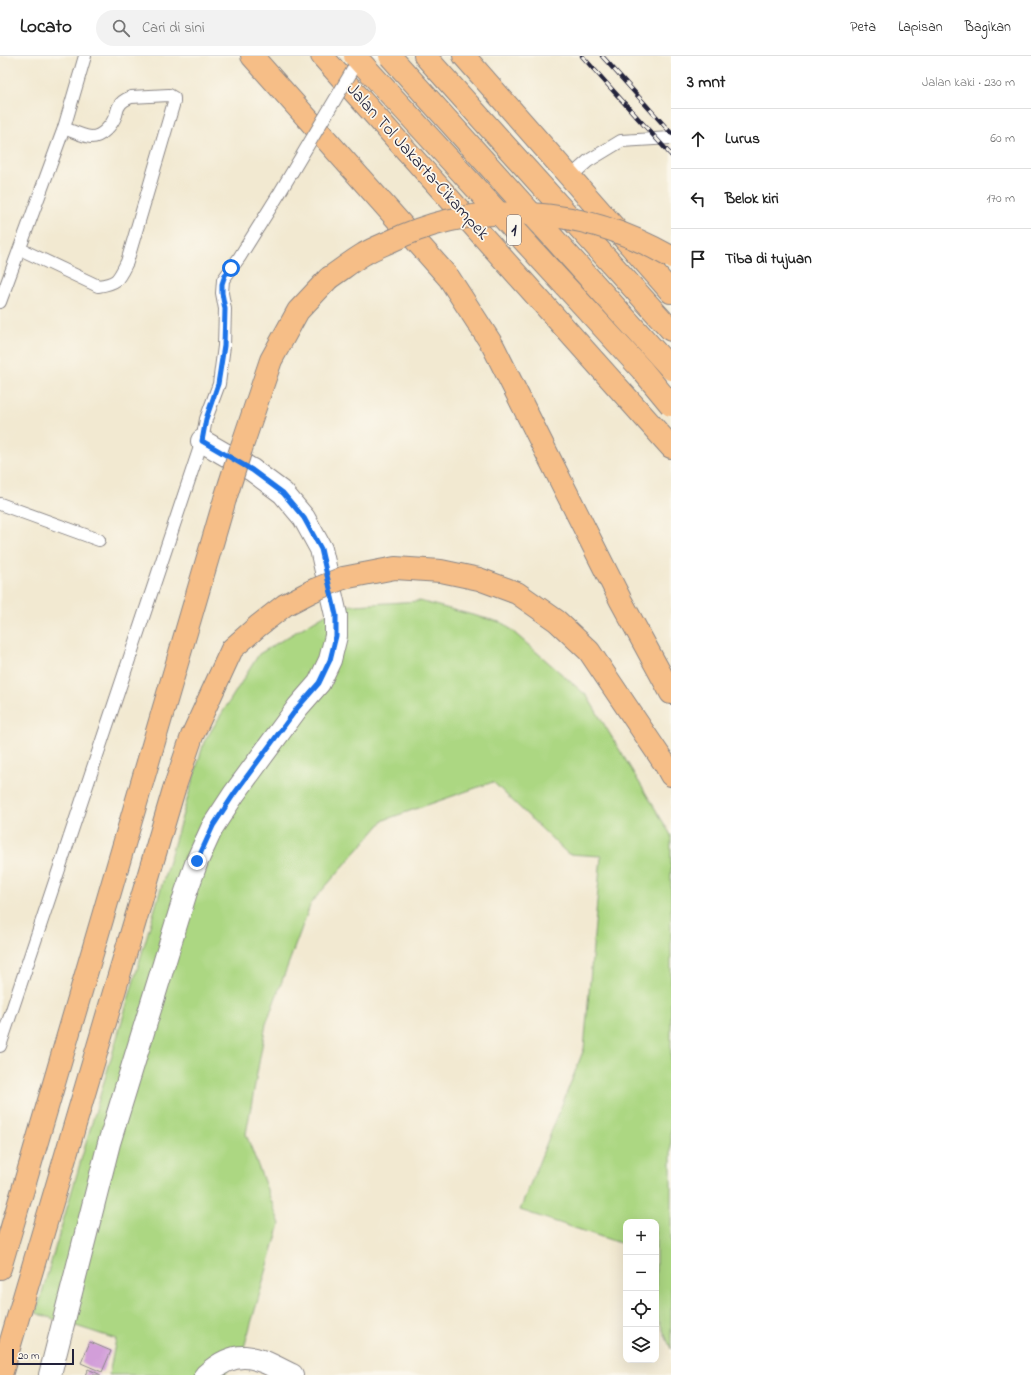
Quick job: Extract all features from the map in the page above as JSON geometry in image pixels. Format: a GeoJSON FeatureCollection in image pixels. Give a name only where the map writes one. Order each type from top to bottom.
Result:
{"type":"FeatureCollection","features":[{"type":"Feature","properties":{"kind":"highway"},"geometry":{"type":"LineString","coordinates":[[252,56],[449,278],[493,346],[621,601],[671,693]]}},
{"type":"Feature","properties":{"kind":"highway","name":"Jalan Tol Jakarta–Cikampek"},"geometry":{"type":"LineString","coordinates":[[322,56],[671,447]]}},
{"type":"Feature","properties":{"kind":"highway","name":"1"},"geometry":{"type":"LineString","coordinates":[[355,56],[636,364],[671,405]]}},
{"type":"Feature","properties":{"kind":"highway","name":"1"},"geometry":{"type":"LineString","coordinates":[[390,56],[671,369]]}},
{"type":"Feature","properties":{"kind":"highway"},"geometry":{"type":"LineString","coordinates":[[425,56],[671,330]]}},
{"type":"Feature","properties":{"kind":"highway"},"geometry":{"type":"LineString","coordinates":[[464,56],[671,292]]}},
{"type":"Feature","properties":{"kind":"highway"},"geometry":{"type":"LineString","coordinates":[[0,1268],[240,449],[271,360],[298,311],[329,278],[364,253],[403,235],[463,217],[494,214],[540,214],[583,221],[607,228],[635,239],[671,257]]}},
{"type":"Feature","properties":{"kind":"highway"},"geometry":{"type":"LineString","coordinates":[[1,1375],[174,788],[192,736],[232,649],[285,605],[314,590],[343,578],[395,568],[441,571],[480,579],[516,593],[557,622],[589,651],[665,764],[671,776]]}},
{"type":"Feature","properties":{"kind":"street"},"geometry":{"type":"LineString","coordinates":[[50,1375],[109,1143],[186,892],[197,861],[213,826],[234,794],[298,707],[319,683],[330,660],[336,636],[336,615],[321,549],[304,518],[283,493],[252,470],[202,441]]}},
{"type":"Feature","properties":{"kind":"street"},"geometry":{"type":"LineString","coordinates":[[206,1375],[217,1365],[231,1358],[242,1356],[255,1358],[292,1375]]}},
{"type":"Feature","properties":{"kind":"lane"},"geometry":{"type":"LineString","coordinates":[[0,302],[64,128],[85,56]]}},
{"type":"Feature","properties":{"kind":"lane"},"geometry":{"type":"LineString","coordinates":[[0,1046],[202,441],[206,419],[218,384],[224,346],[225,309],[222,293],[223,280],[239,258],[279,194],[361,56]]}},
{"type":"Feature","properties":{"kind":"lane"},"geometry":{"type":"LineString","coordinates":[[20,249],[98,286],[111,284],[119,279],[127,262],[174,98],[169,95],[127,98],[119,105],[112,123],[98,135],[92,137],[64,128]]}},
{"type":"Feature","properties":{"kind":"lane"},"geometry":{"type":"LineString","coordinates":[[570,177],[588,161],[621,141],[671,138]]}},
{"type":"Feature","properties":{"kind":"lane"},"geometry":{"type":"LineString","coordinates":[[0,504],[99,540]]}},
{"type":"Feature","properties":{"kind":"green space"},"geometry":{"type":"Polygon","coordinates":[[[419,601],[503,623],[587,696],[671,835],[671,1349],[659,1321],[659,1219],[623,1219],[623,1244],[520,1210],[584,1049],[601,856],[568,854],[493,782],[384,820],[311,903],[266,1024],[246,1134],[280,1224],[243,1351],[224,1375],[109,1375],[116,1339],[36,1313],[204,742],[259,654],[339,606],[419,601]]]}},
{"type":"Feature","properties":{"kind":"building"},"geometry":{"type":"Polygon","coordinates":[[[90,1342],[111,1351],[102,1372],[81,1363],[90,1342]]]}},
{"type":"Feature","properties":{"kind":"building"},"geometry":{"type":"Polygon","coordinates":[[[88,1369],[101,1375],[85,1375],[88,1369]]]}},
{"type":"Feature","properties":{"kind":"railway"},"geometry":{"type":"LineString","coordinates":[[582,56],[671,155]]}},
{"type":"Feature","properties":{"kind":"railway"},"geometry":{"type":"LineString","coordinates":[[602,56],[671,133]]}},
{"type":"Feature","properties":{"kind":"route"},"geometry":{"type":"LineString","coordinates":[[197,861],[213,826],[234,794],[298,707],[319,683],[330,660],[336,636],[336,615],[321,549],[304,518],[283,493],[252,470],[202,441],[206,419],[218,384],[224,346],[225,309],[222,284],[225,275],[231,268]]}}]}
